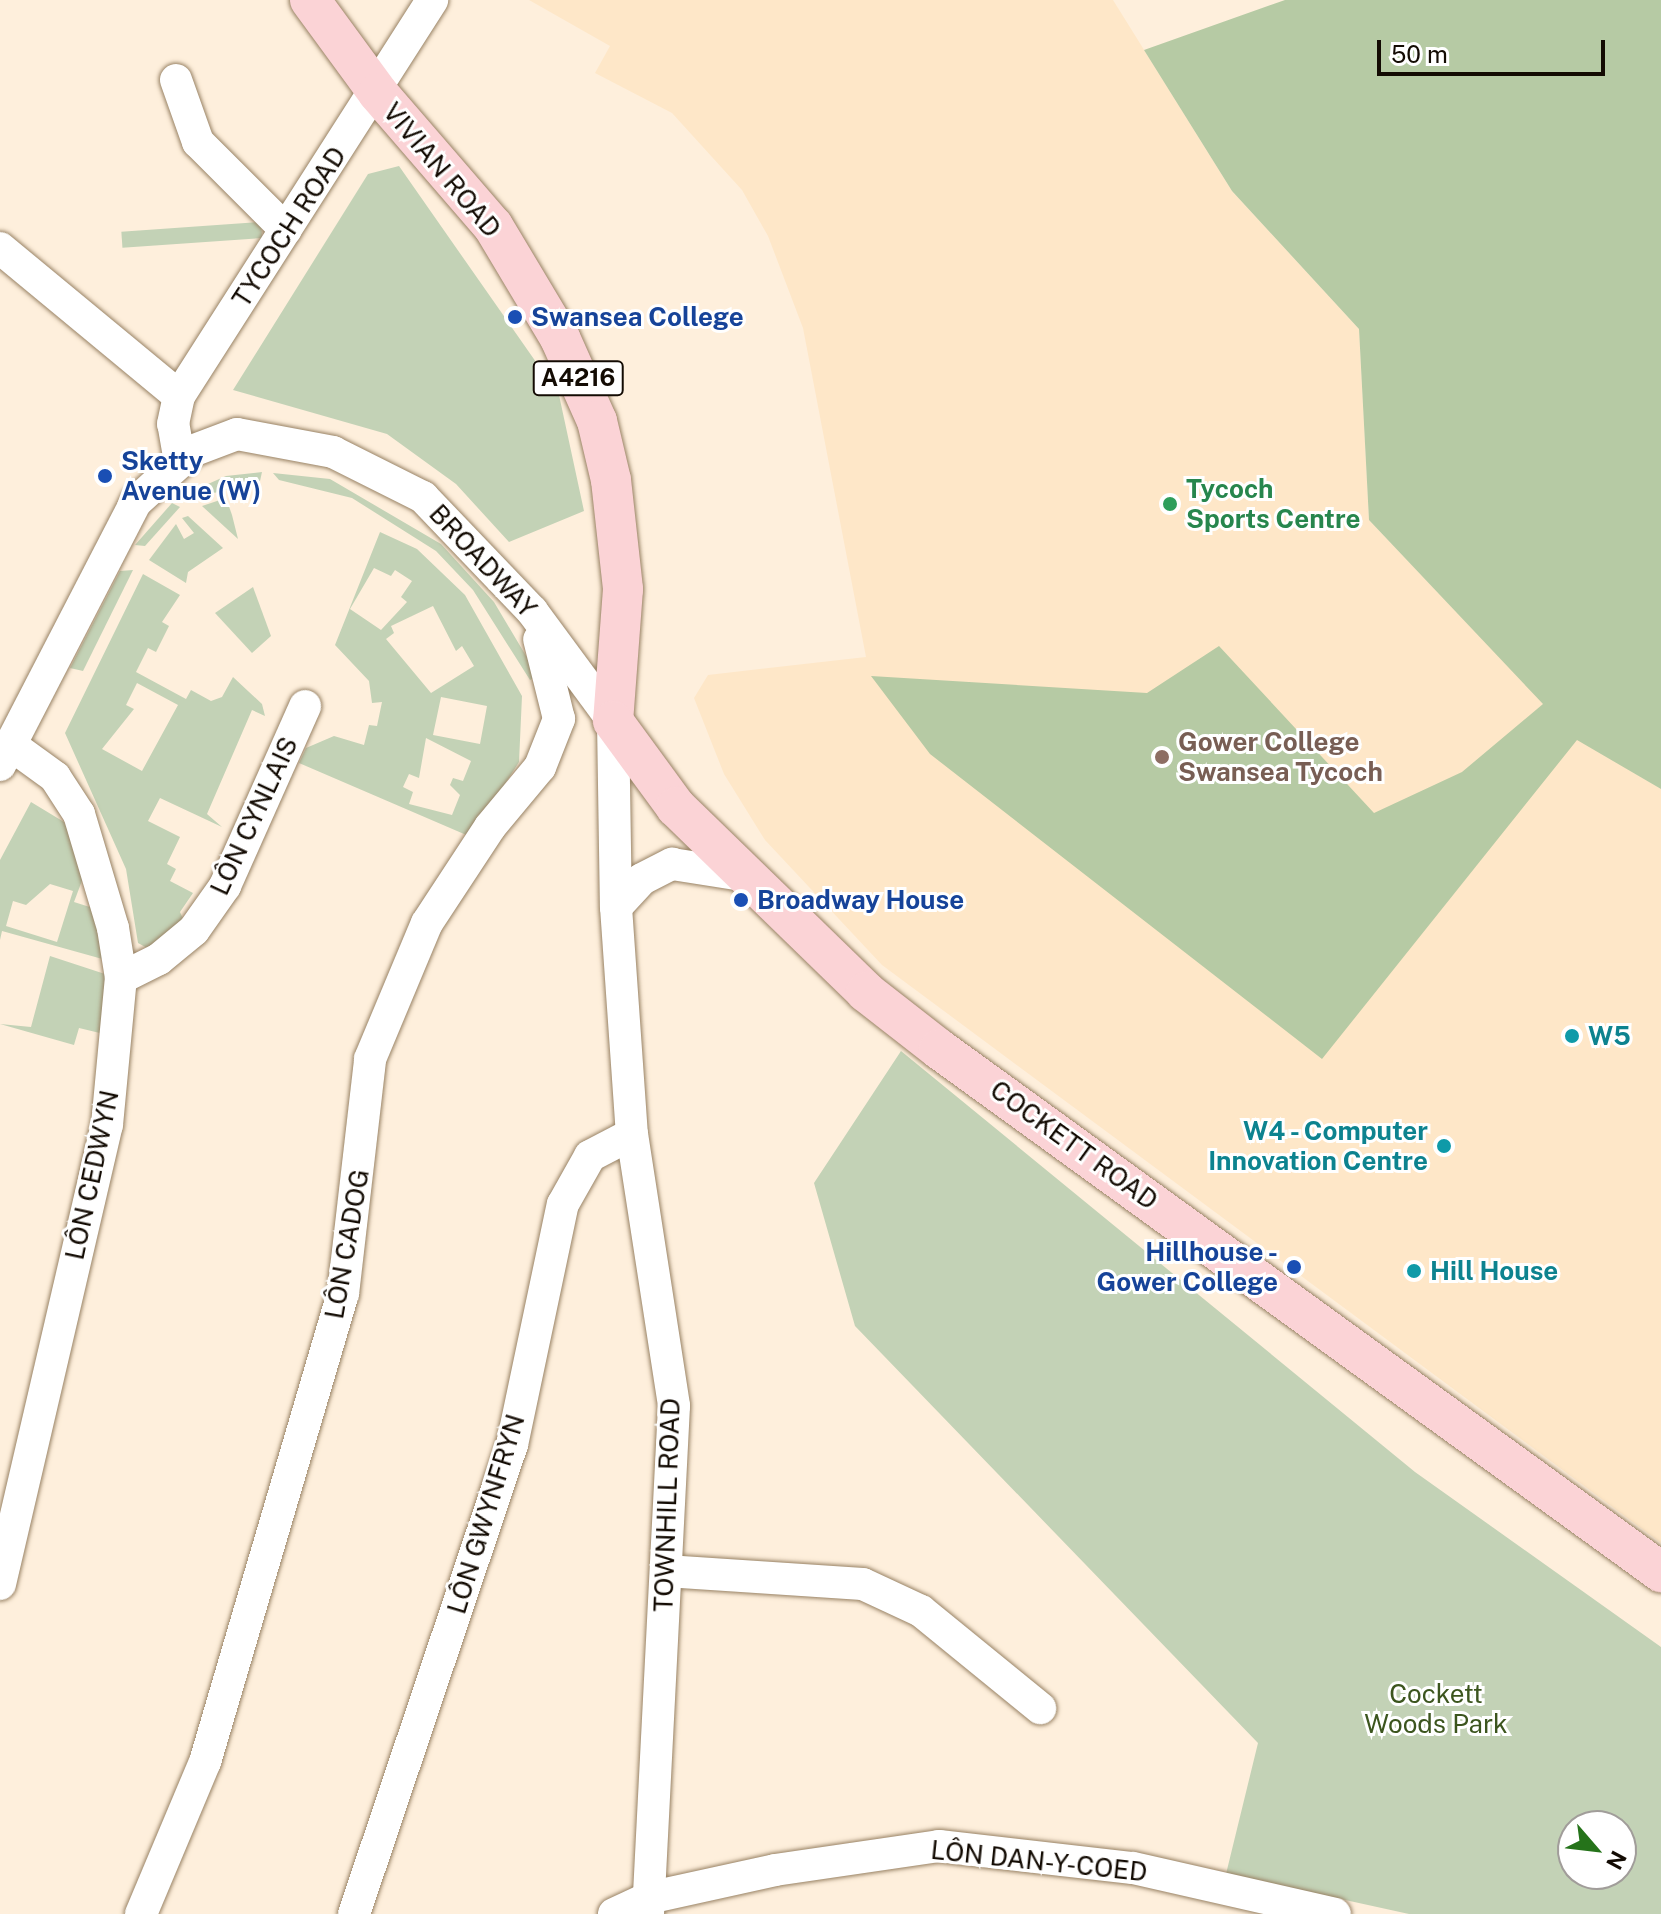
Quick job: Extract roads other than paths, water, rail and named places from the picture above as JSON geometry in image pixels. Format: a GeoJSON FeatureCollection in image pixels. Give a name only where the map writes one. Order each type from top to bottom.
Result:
{"type":"FeatureCollection","features":[{"type":"Feature","properties":{"kind":"main road","name":"VIVIAN ROAD"},"geometry":{"type":"LineString","coordinates":[[310,0],[378,93],[493,226],[560,338],[597,421],[623,589],[613,721]]}},
{"type":"Feature","properties":{"kind":"main road","name":"A4216"},"geometry":{"type":"LineString","coordinates":[[623,589],[656,780]]}},
{"type":"Feature","properties":{"kind":"main road","name":"COCKETT ROAD"},"geometry":{"type":"LineString","coordinates":[[613,721],[656,780],[742,875],[866,992],[939,1049],[1661,1572]]}},
{"type":"Feature","properties":{"kind":"street","name":"TYCOCH ROAD"},"geometry":{"type":"LineString","coordinates":[[180,462],[173,424],[179,396],[378,93],[432,0]]}},
{"type":"Feature","properties":{"kind":"street"},"geometry":{"type":"LineString","coordinates":[[176,80],[198,142],[286,230]]}},
{"type":"Feature","properties":{"kind":"street"},"geometry":{"type":"LineString","coordinates":[[0,248],[179,396]]}},
{"type":"Feature","properties":{"kind":"street","name":"BROADWAY"},"geometry":{"type":"LineString","coordinates":[[5,755],[112,538],[136,502],[180,462],[222,436],[260,434],[360,463],[432,504],[524,601],[613,721]]}},
{"type":"Feature","properties":{"kind":"street","name":"LÔN CADOG"},"geometry":{"type":"LineString","coordinates":[[141,1914],[205,1762],[343,1294],[370,1059],[427,923],[490,827],[540,767],[559,719],[552,675],[524,601]]}},
{"type":"Feature","properties":{"kind":"street","name":"LÔN CYNLAIS"},"geometry":{"type":"LineString","coordinates":[[121,978],[159,959],[194,930],[225,886],[305,706]]}},
{"type":"Feature","properties":{"kind":"street","name":"TOWNHILL ROAD"},"geometry":{"type":"LineString","coordinates":[[613,721],[616,907],[632,1134],[674,1406],[648,1906]]}},
{"type":"Feature","properties":{"kind":"street","name":"LÔN CEDWYN"},"geometry":{"type":"LineString","coordinates":[[0,1584],[107,1125],[121,978],[113,928],[79,814],[55,777],[5,755]]}},
{"type":"Feature","properties":{"kind":"street"},"geometry":{"type":"LineString","coordinates":[[616,907],[642,879],[672,864],[742,875]]}},
{"type":"Feature","properties":{"kind":"street","name":"LÔN GWYNFRYN"},"geometry":{"type":"LineString","coordinates":[[354,1914],[512,1445],[563,1204],[590,1156],[632,1134]]}},
{"type":"Feature","properties":{"kind":"street"},"geometry":{"type":"LineString","coordinates":[[666,1571],[863,1584],[921,1611],[1040,1708]]}},
{"type":"Feature","properties":{"kind":"street","name":"LÔN DAN-Y-COED"},"geometry":{"type":"LineString","coordinates":[[614,1914],[775,1870],[939,1846],[1133,1868],[1335,1914]]}},
{"type":"Feature","properties":{"kind":"place","name":"Swansea College"},"geometry":{"type":"Point","coordinates":[515,317]}},
{"type":"Feature","properties":{"kind":"place","name":"Sketty Avenue (W)"},"geometry":{"type":"Point","coordinates":[105,476]}},
{"type":"Feature","properties":{"kind":"place","name":"Tycoch Sports Centre"},"geometry":{"type":"Point","coordinates":[1170,504]}},
{"type":"Feature","properties":{"kind":"place","name":"Gower College Swansea Tycoch"},"geometry":{"type":"Point","coordinates":[1162,757]}},
{"type":"Feature","properties":{"kind":"place","name":"Broadway House"},"geometry":{"type":"Point","coordinates":[741,900]}},
{"type":"Feature","properties":{"kind":"place","name":"W5"},"geometry":{"type":"Point","coordinates":[1572,1036]}},
{"type":"Feature","properties":{"kind":"place","name":"W4 - Computer Innovation Centre"},"geometry":{"type":"Point","coordinates":[1444,1146]}},
{"type":"Feature","properties":{"kind":"place","name":"Hillhouse - Gower College"},"geometry":{"type":"Point","coordinates":[1294,1267]}},
{"type":"Feature","properties":{"kind":"place","name":"Hill House"},"geometry":{"type":"Point","coordinates":[1414,1271]}},
{"type":"Feature","properties":{"kind":"park label","name":"Cockett Woods Park"},"geometry":{"type":"Point","coordinates":[1436,1709]}}]}
